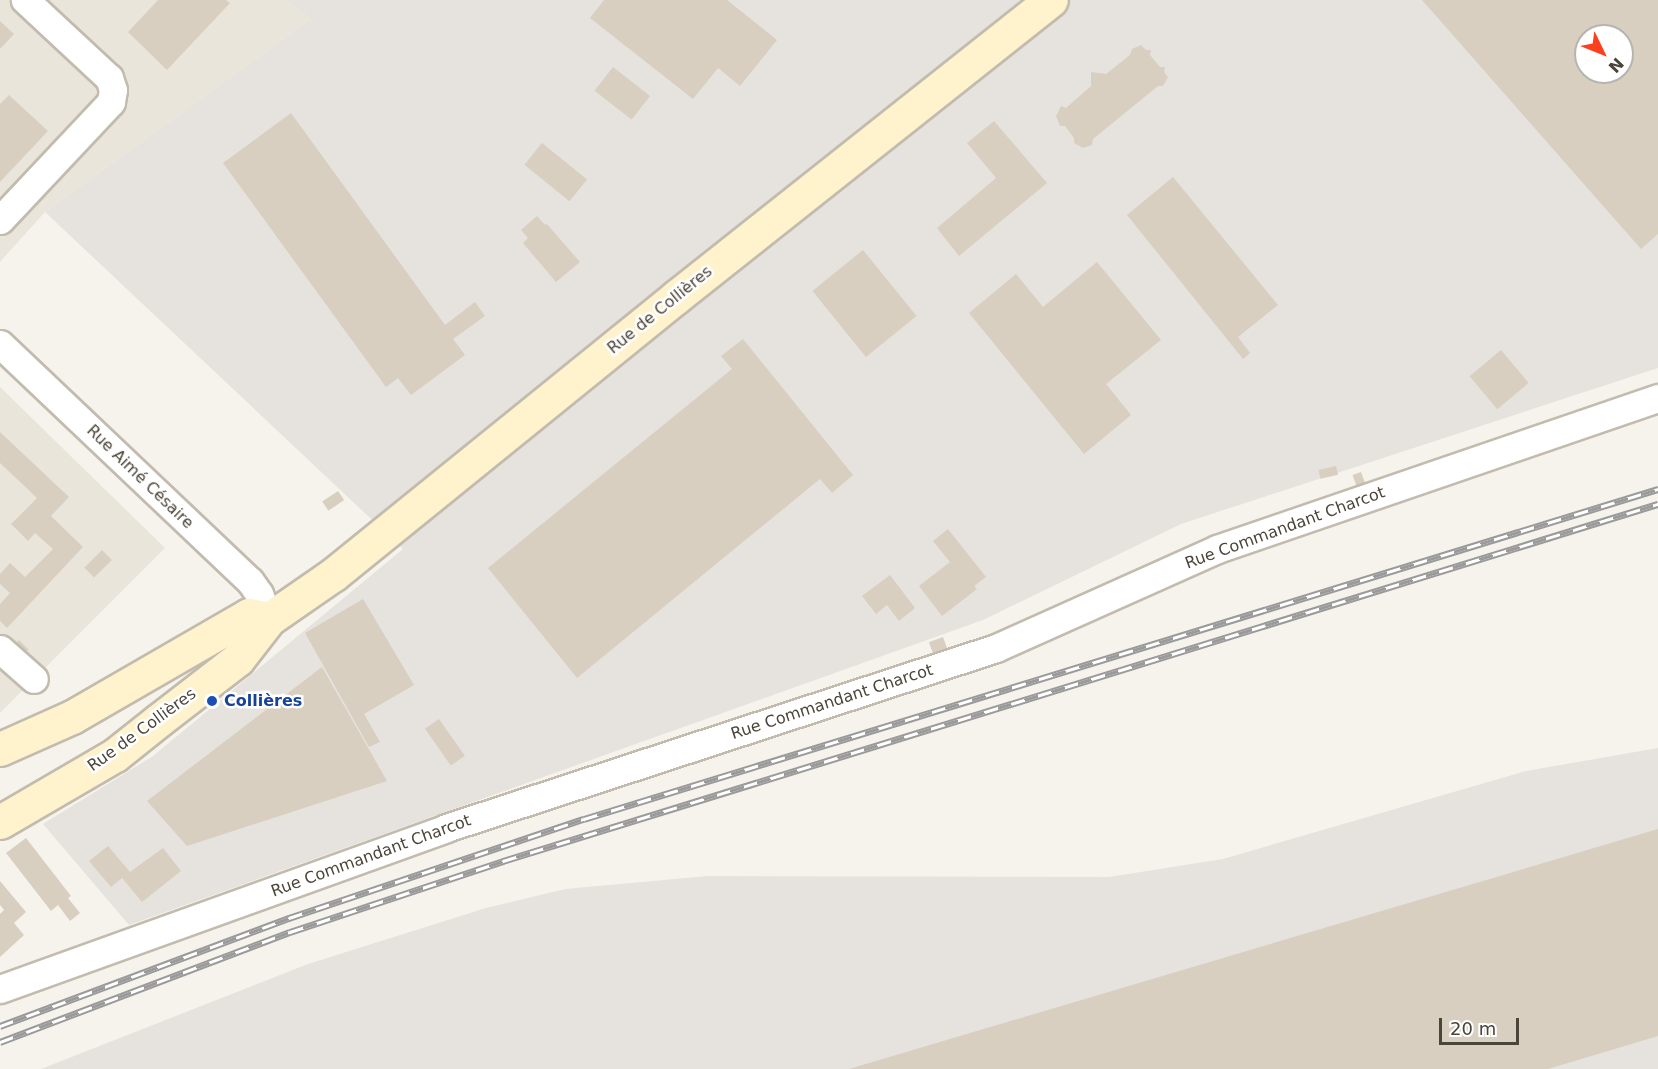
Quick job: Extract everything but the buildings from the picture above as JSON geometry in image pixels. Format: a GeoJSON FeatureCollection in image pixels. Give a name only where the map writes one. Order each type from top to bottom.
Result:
{"type":"FeatureCollection","features":[{"type":"Feature","properties":{"kind":"main road","name":"Rue de Collières"},"geometry":{"type":"LineString","coordinates":[[0,822],[115,755],[238,659],[269,619],[334,573],[1051,0]]}},
{"type":"Feature","properties":{"kind":"main road"},"geometry":{"type":"LineString","coordinates":[[0,749],[72,717],[249,615],[269,619]]}},
{"type":"Feature","properties":{"kind":"street"},"geometry":{"type":"LineString","coordinates":[[0,220],[111,102],[113,90],[109,78],[25,0]]}},
{"type":"Feature","properties":{"kind":"street","name":"Rue Aimé Césaire"},"geometry":{"type":"LineString","coordinates":[[0,344],[250,581],[259,594],[269,619]]}},
{"type":"Feature","properties":{"kind":"street","name":"Rue Commandant Charcot"},"geometry":{"type":"LineString","coordinates":[[0,989],[446,828],[996,648],[1217,549],[1658,398]]}},
{"type":"Feature","properties":{"kind":"street"},"geometry":{"type":"LineString","coordinates":[[0,649],[34,679]]}},
{"type":"Feature","properties":{"kind":"shaded area"},"geometry":{"type":"Polygon","coordinates":[[[0,0],[287,0],[311,19],[45,212],[0,262],[0,0]]]}},
{"type":"Feature","properties":{"kind":"shaded area"},"geometry":{"type":"Polygon","coordinates":[[[287,0],[1658,0],[1658,368],[1181,524],[983,620],[129,925],[43,824],[153,756],[403,549],[45,212],[311,19],[287,0]]]}},
{"type":"Feature","properties":{"kind":"shaded area"},"geometry":{"type":"Polygon","coordinates":[[[0,387],[165,548],[0,713],[0,387]]]}},
{"type":"Feature","properties":{"kind":"shaded area"},"geometry":{"type":"Polygon","coordinates":[[[1658,748],[1658,1069],[41,1069],[308,964],[486,908],[565,889],[708,876],[1109,877],[1223,859],[1526,771],[1658,748]]]}},
{"type":"Feature","properties":{"kind":"railway"},"geometry":{"type":"LineString","coordinates":[[0,1026],[289,918],[584,819],[1658,489]]}},
{"type":"Feature","properties":{"kind":"railway"},"geometry":{"type":"LineString","coordinates":[[0,1042],[290,932],[503,861],[1658,504]]}},
{"type":"Feature","properties":{"kind":"place","name":"Collières"},"geometry":{"type":"Point","coordinates":[212,701]}}]}
